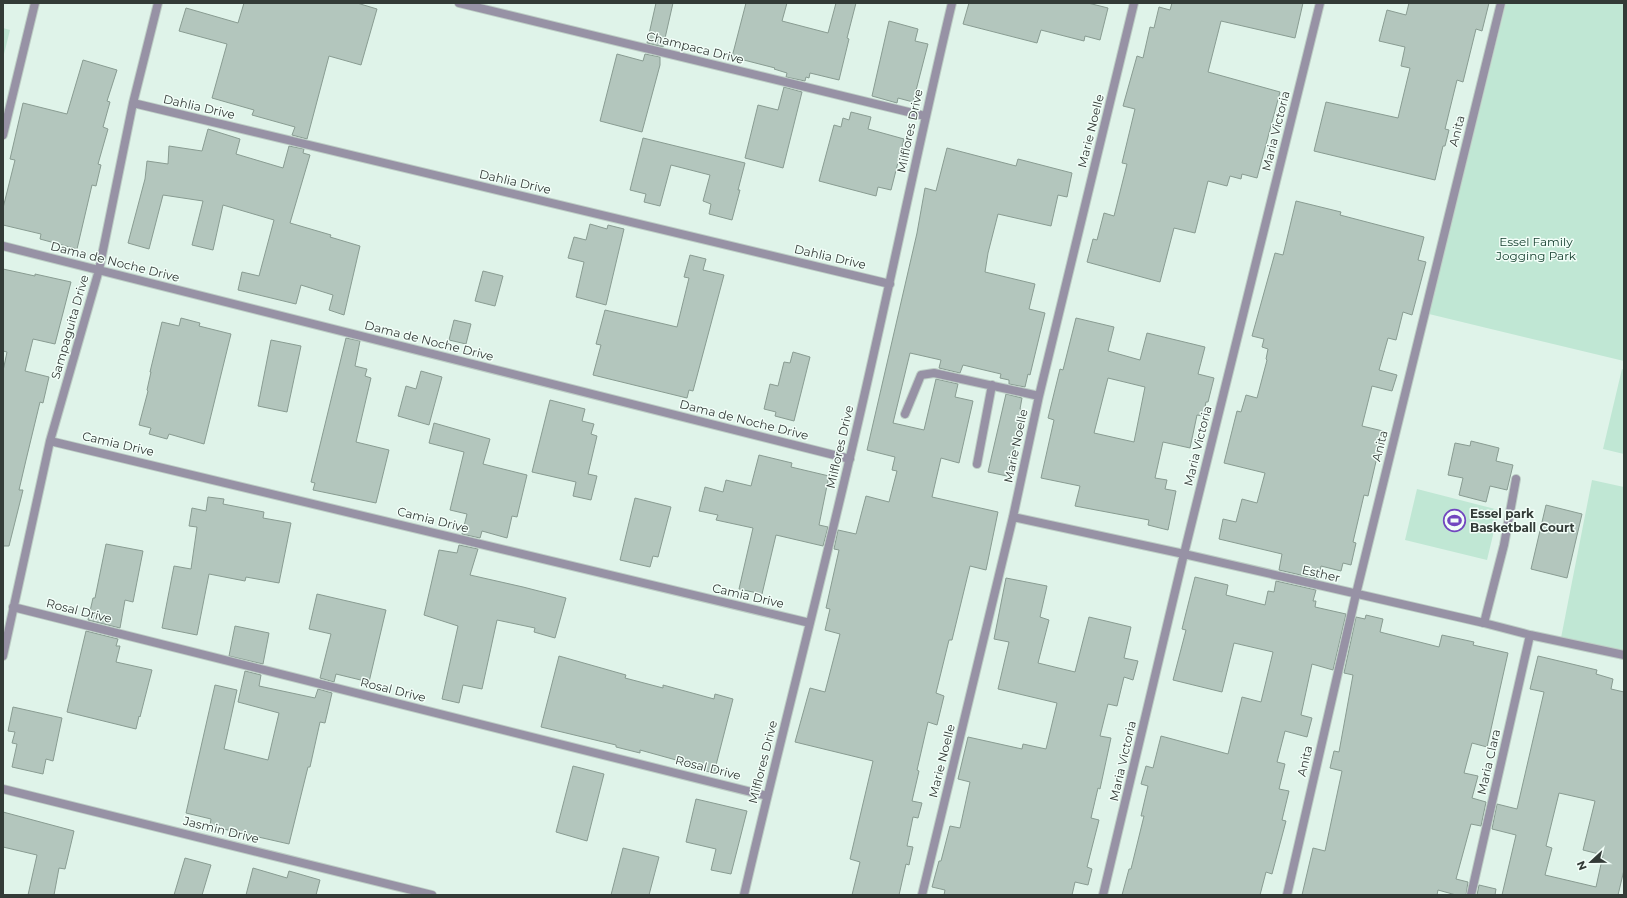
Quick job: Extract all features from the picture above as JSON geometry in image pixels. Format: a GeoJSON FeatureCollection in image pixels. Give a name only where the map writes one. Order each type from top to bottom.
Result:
{"type":"FeatureCollection","features":[{"type":"Feature","properties":{"kind":"street"},"geometry":{"type":"LineString","coordinates":[[3,135],[35,3]]}},
{"type":"Feature","properties":{"kind":"street","name":"Sampaguita Drive"},"geometry":{"type":"LineString","coordinates":[[3,656],[50,441],[99,270],[133,103],[158,3]]}},
{"type":"Feature","properties":{"kind":"street","name":"Champaca Drive"},"geometry":{"type":"LineString","coordinates":[[458,3],[925,116]]}},
{"type":"Feature","properties":{"kind":"street","name":"Milflores Drive"},"geometry":{"type":"LineString","coordinates":[[744,895],[850,459],[890,284],[925,116],[952,3]]}},
{"type":"Feature","properties":{"kind":"street","name":"Marie Noelle"},"geometry":{"type":"LineString","coordinates":[[922,895],[1013,517],[1039,396],[1134,3]]}},
{"type":"Feature","properties":{"kind":"street","name":"Maria Victoria"},"geometry":{"type":"LineString","coordinates":[[1103,895],[1184,554],[1320,3]]}},
{"type":"Feature","properties":{"kind":"street","name":"Anita"},"geometry":{"type":"LineString","coordinates":[[1287,895],[1356,594],[1501,3]]}},
{"type":"Feature","properties":{"kind":"street","name":"Dahlia Drive"},"geometry":{"type":"LineString","coordinates":[[133,103],[890,284]]}},
{"type":"Feature","properties":{"kind":"street","name":"Dama de Noche Drive"},"geometry":{"type":"LineString","coordinates":[[3,246],[850,459]]}},
{"type":"Feature","properties":{"kind":"street"},"geometry":{"type":"LineString","coordinates":[[905,414],[921,375],[934,373],[1039,396]]}},
{"type":"Feature","properties":{"kind":"street"},"geometry":{"type":"LineString","coordinates":[[976,464],[992,385]]}},
{"type":"Feature","properties":{"kind":"street","name":"Camia Drive"},"geometry":{"type":"LineString","coordinates":[[50,441],[810,624]]}},
{"type":"Feature","properties":{"kind":"street"},"geometry":{"type":"LineString","coordinates":[[1484,623],[1504,545],[1516,479]]}},
{"type":"Feature","properties":{"kind":"street","name":"Esther"},"geometry":{"type":"LineString","coordinates":[[1013,517],[1184,554],[1624,655]]}},
{"type":"Feature","properties":{"kind":"street","name":"Rosal Drive"},"geometry":{"type":"LineString","coordinates":[[13,607],[767,796]]}},
{"type":"Feature","properties":{"kind":"street","name":"Maria Clara"},"geometry":{"type":"LineString","coordinates":[[1471,895],[1530,634]]}},
{"type":"Feature","properties":{"kind":"street","name":"Jasmin Drive"},"geometry":{"type":"LineString","coordinates":[[3,788],[432,895]]}},
{"type":"Feature","properties":{"kind":"green space","name":"Essel Family Jogging Park"},"geometry":{"type":"Polygon","coordinates":[[[1506,3],[1624,3],[1624,361],[1429,314],[1506,3]]]}},
{"type":"Feature","properties":{"kind":"green space"},"geometry":{"type":"Polygon","coordinates":[[[3,28],[10,30],[3,58],[3,28]]]}},
{"type":"Feature","properties":{"kind":"green space"},"geometry":{"type":"Polygon","coordinates":[[[1622,369],[1624,370],[1624,454],[1603,449],[1622,369]]]}},
{"type":"Feature","properties":{"kind":"green space"},"geometry":{"type":"Polygon","coordinates":[[[1592,480],[1624,487],[1624,652],[1561,638],[1592,480]]]}},
{"type":"Feature","properties":{"kind":"green space"},"geometry":{"type":"Polygon","coordinates":[[[1417,489],[1499,510],[1487,560],[1405,540],[1417,489]]]}},
{"type":"Feature","properties":{"kind":"building"},"geometry":{"type":"Polygon","coordinates":[[[244,3],[357,3],[377,9],[361,65],[329,56],[307,139],[292,135],[295,127],[252,115],[254,110],[212,98],[227,44],[179,31],[186,8],[238,23],[244,3]]]}},
{"type":"Feature","properties":{"kind":"building"},"geometry":{"type":"Polygon","coordinates":[[[656,3],[673,3],[663,47],[647,43],[656,3]]]}},
{"type":"Feature","properties":{"kind":"building"},"geometry":{"type":"Polygon","coordinates":[[[746,3],[787,3],[782,21],[828,33],[836,3],[856,3],[847,38],[849,39],[839,80],[810,73],[809,78],[806,77],[805,81],[786,77],[787,73],[774,69],[775,68],[732,57],[746,3]]]}},
{"type":"Feature","properties":{"kind":"building"},"geometry":{"type":"Polygon","coordinates":[[[969,3],[1088,3],[1108,8],[1100,40],[1085,36],[1084,41],[1041,30],[1037,43],[963,24],[969,3]]]}},
{"type":"Feature","properties":{"kind":"building"},"geometry":{"type":"Polygon","coordinates":[[[1172,3],[1303,3],[1295,38],[1221,21],[1208,72],[1280,92],[1257,178],[1242,174],[1241,179],[1230,176],[1227,186],[1208,181],[1195,233],[1174,228],[1160,282],[1087,262],[1093,239],[1097,240],[1104,213],[1114,216],[1127,164],[1122,163],[1135,109],[1123,106],[1137,56],[1143,58],[1150,27],[1154,28],[1159,7],[1170,10],[1172,3]]]}},
{"type":"Feature","properties":{"kind":"building"},"geometry":{"type":"Polygon","coordinates":[[[1409,3],[1489,3],[1482,31],[1476,29],[1463,82],[1457,80],[1445,129],[1449,130],[1445,146],[1443,146],[1435,180],[1314,151],[1326,102],[1398,118],[1410,68],[1401,66],[1405,47],[1379,41],[1387,10],[1406,15],[1409,3]]]}},
{"type":"Feature","properties":{"kind":"building"},"geometry":{"type":"Polygon","coordinates":[[[889,21],[918,29],[915,41],[928,44],[913,102],[898,98],[897,103],[872,96],[889,21]]]}},
{"type":"Feature","properties":{"kind":"building"},"geometry":{"type":"Polygon","coordinates":[[[617,54],[643,61],[645,54],[660,57],[660,65],[642,132],[600,121],[617,54]]]}},
{"type":"Feature","properties":{"kind":"building"},"geometry":{"type":"Polygon","coordinates":[[[83,60],[117,70],[107,101],[110,102],[103,127],[108,129],[98,164],[101,165],[96,186],[92,185],[77,249],[40,239],[41,234],[3,225],[3,208],[15,160],[10,159],[23,103],[67,114],[83,60]]]}},
{"type":"Feature","properties":{"kind":"building"},"geometry":{"type":"Polygon","coordinates":[[[784,87],[802,92],[783,168],[745,158],[758,105],[778,110],[784,87]]]}},
{"type":"Feature","properties":{"kind":"building"},"geometry":{"type":"Polygon","coordinates":[[[851,112],[871,117],[868,129],[904,139],[891,190],[878,187],[876,196],[819,181],[834,125],[841,127],[843,118],[849,120],[851,112]]]}},
{"type":"Feature","properties":{"kind":"building"},"geometry":{"type":"Polygon","coordinates":[[[208,129],[240,139],[236,154],[283,168],[289,146],[304,149],[303,153],[310,155],[290,223],[331,235],[330,237],[360,246],[344,315],[329,310],[333,295],[301,285],[296,304],[238,290],[242,272],[259,276],[274,220],[223,205],[213,250],[192,245],[203,201],[163,195],[149,249],[128,243],[145,179],[147,161],[168,164],[169,146],[202,151],[208,129]]]}},
{"type":"Feature","properties":{"kind":"building"},"geometry":{"type":"Polygon","coordinates":[[[643,138],[745,163],[732,220],[709,214],[711,204],[703,201],[710,175],[671,165],[660,206],[644,202],[646,194],[630,190],[643,138]]]}},
{"type":"Feature","properties":{"kind":"building"},"geometry":{"type":"Polygon","coordinates":[[[947,148],[1016,166],[1018,159],[1072,173],[1067,197],[1058,195],[1051,226],[998,214],[988,253],[985,272],[1035,284],[1029,309],[1045,313],[1030,375],[1028,374],[1025,387],[1009,384],[1009,380],[1000,378],[1001,374],[963,365],[960,373],[939,368],[941,360],[910,353],[893,423],[924,430],[936,379],[958,384],[955,397],[973,401],[959,463],[941,458],[932,497],[998,512],[986,570],[970,566],[952,640],[949,640],[936,693],[944,696],[937,725],[928,722],[917,770],[919,771],[912,801],[922,803],[918,818],[913,817],[907,846],[913,847],[909,865],[906,864],[899,895],[852,895],[860,862],[850,859],[873,761],[795,742],[810,688],[825,692],[840,634],[825,630],[830,609],[826,608],[839,550],[834,549],[838,530],[856,534],[866,496],[889,502],[897,471],[892,470],[895,457],[867,450],[917,233],[925,188],[936,191],[947,148]]]}},
{"type":"Feature","properties":{"kind":"building"},"geometry":{"type":"Polygon","coordinates":[[[1296,201],[1341,212],[1340,215],[1424,237],[1418,260],[1426,262],[1412,315],[1403,312],[1396,340],[1388,338],[1379,370],[1397,375],[1392,391],[1372,386],[1362,426],[1383,431],[1368,496],[1364,495],[1353,542],[1356,543],[1351,565],[1343,563],[1341,571],[1321,566],[1318,579],[1279,570],[1282,554],[1219,539],[1223,519],[1236,522],[1242,499],[1257,503],[1265,473],[1224,463],[1237,411],[1241,412],[1246,395],[1257,398],[1267,360],[1268,349],[1262,347],[1264,339],[1252,336],[1275,253],[1283,255],[1296,201]]]}},
{"type":"Feature","properties":{"kind":"building"},"geometry":{"type":"Polygon","coordinates":[[[590,224],[607,229],[608,225],[624,229],[606,305],[576,297],[584,262],[568,258],[574,237],[586,240],[590,224]]]}},
{"type":"Feature","properties":{"kind":"building"},"geometry":{"type":"Polygon","coordinates":[[[690,255],[706,259],[703,270],[724,275],[693,391],[689,390],[687,398],[593,375],[601,345],[596,344],[605,310],[677,327],[689,278],[684,277],[690,255]]]}},
{"type":"Feature","properties":{"kind":"building"},"geometry":{"type":"Polygon","coordinates":[[[3,269],[71,282],[55,344],[33,339],[25,371],[49,377],[43,403],[40,402],[26,460],[19,490],[23,490],[9,546],[3,546],[3,371],[7,352],[3,351],[3,269]]]}},
{"type":"Feature","properties":{"kind":"building"},"geometry":{"type":"Polygon","coordinates":[[[483,271],[503,276],[495,306],[475,301],[483,271]]]}},
{"type":"Feature","properties":{"kind":"building"},"geometry":{"type":"Polygon","coordinates":[[[181,318],[200,323],[199,326],[231,334],[204,444],[169,434],[167,439],[149,434],[151,428],[139,425],[148,391],[150,372],[162,322],[179,326],[181,318]]]}},
{"type":"Feature","properties":{"kind":"building"},"geometry":{"type":"Polygon","coordinates":[[[1076,318],[1114,327],[1108,351],[1140,360],[1147,333],[1205,347],[1198,374],[1214,378],[1203,416],[1197,415],[1190,448],[1163,442],[1155,478],[1167,480],[1165,489],[1176,491],[1168,530],[1148,525],[1149,520],[1075,506],[1080,486],[1041,478],[1054,420],[1048,418],[1060,369],[1063,370],[1076,318]],[[1108,378],[1094,433],[1134,442],[1145,387],[1108,378]]]}},
{"type":"Feature","properties":{"kind":"building"},"geometry":{"type":"Polygon","coordinates":[[[454,320],[471,324],[466,344],[449,340],[454,320]]]}},
{"type":"Feature","properties":{"kind":"building"},"geometry":{"type":"Polygon","coordinates":[[[346,338],[360,341],[355,366],[367,369],[365,376],[371,378],[356,442],[389,450],[376,503],[313,490],[315,483],[311,482],[346,338]]]}},
{"type":"Feature","properties":{"kind":"building"},"geometry":{"type":"Polygon","coordinates":[[[271,340],[301,346],[287,412],[258,406],[271,340]]]}},
{"type":"Feature","properties":{"kind":"building"},"geometry":{"type":"Polygon","coordinates":[[[793,352],[810,357],[794,421],[775,416],[776,412],[764,409],[770,384],[778,386],[784,362],[790,363],[793,352]]]}},
{"type":"Feature","properties":{"kind":"building"},"geometry":{"type":"Polygon","coordinates":[[[421,371],[442,377],[429,425],[398,416],[406,386],[416,389],[421,371]]]}},
{"type":"Feature","properties":{"kind":"building"},"geometry":{"type":"Polygon","coordinates":[[[1006,394],[1022,398],[1020,409],[1023,410],[1007,476],[988,472],[1006,394]]]}},
{"type":"Feature","properties":{"kind":"building"},"geometry":{"type":"Polygon","coordinates":[[[550,400],[585,409],[582,421],[594,424],[591,434],[597,436],[588,474],[597,476],[591,500],[573,496],[576,482],[532,472],[550,400]]]}},
{"type":"Feature","properties":{"kind":"building"},"geometry":{"type":"Polygon","coordinates":[[[434,423],[490,439],[483,464],[527,475],[517,517],[512,516],[507,538],[482,531],[480,538],[462,534],[467,514],[450,510],[464,452],[429,443],[434,423]]]}},
{"type":"Feature","properties":{"kind":"building"},"geometry":{"type":"Polygon","coordinates":[[[1471,441],[1499,448],[1496,461],[1513,465],[1507,490],[1490,486],[1486,502],[1459,495],[1463,478],[1448,475],[1455,443],[1470,446],[1471,441]]]}},
{"type":"Feature","properties":{"kind":"building"},"geometry":{"type":"Polygon","coordinates":[[[759,455],[792,463],[791,467],[829,476],[819,525],[828,527],[823,546],[776,535],[762,594],[739,589],[753,528],[716,520],[718,515],[699,511],[705,487],[723,492],[726,480],[751,486],[759,455]]]}},
{"type":"Feature","properties":{"kind":"building"},"geometry":{"type":"Polygon","coordinates":[[[208,497],[224,499],[223,504],[264,512],[263,518],[291,523],[279,583],[246,577],[245,581],[209,574],[197,635],[162,628],[174,566],[191,569],[197,527],[189,526],[192,508],[206,511],[208,497]]]}},
{"type":"Feature","properties":{"kind":"building"},"geometry":{"type":"Polygon","coordinates":[[[635,498],[671,507],[658,557],[653,556],[650,567],[620,560],[635,498]]]}},
{"type":"Feature","properties":{"kind":"building"},"geometry":{"type":"Polygon","coordinates":[[[1546,505],[1582,514],[1567,578],[1531,569],[1546,505]]]}},
{"type":"Feature","properties":{"kind":"building"},"geometry":{"type":"Polygon","coordinates":[[[106,544],[143,551],[133,602],[125,600],[120,628],[88,620],[93,598],[95,598],[106,544]]]}},
{"type":"Feature","properties":{"kind":"building"},"geometry":{"type":"Polygon","coordinates":[[[459,545],[478,549],[470,575],[566,598],[555,638],[534,632],[535,628],[497,620],[482,689],[463,685],[459,703],[442,699],[458,626],[424,615],[439,550],[457,553],[459,545]]]}},
{"type":"Feature","properties":{"kind":"building"},"geometry":{"type":"Polygon","coordinates":[[[1195,577],[1228,585],[1226,595],[1265,605],[1268,591],[1274,592],[1276,581],[1316,590],[1313,601],[1316,601],[1315,607],[1346,614],[1333,670],[1312,664],[1301,715],[1312,718],[1307,737],[1285,731],[1277,762],[1285,764],[1279,789],[1289,791],[1282,820],[1286,821],[1272,874],[1266,872],[1260,895],[1122,895],[1129,869],[1131,869],[1144,816],[1141,816],[1148,786],[1141,784],[1146,766],[1153,768],[1161,736],[1228,754],[1242,697],[1261,702],[1273,652],[1234,643],[1222,692],[1173,680],[1186,630],[1182,629],[1195,577]]]}},
{"type":"Feature","properties":{"kind":"building"},"geometry":{"type":"Polygon","coordinates":[[[1006,578],[1047,586],[1040,617],[1049,620],[1038,663],[1075,672],[1089,617],[1131,627],[1124,658],[1138,661],[1133,680],[1124,677],[1117,706],[1108,704],[1100,736],[1111,738],[1100,789],[1098,788],[1091,818],[1099,820],[1087,867],[1092,869],[1088,885],[1075,882],[1072,895],[944,895],[945,890],[932,887],[939,861],[941,861],[950,826],[960,828],[970,782],[958,779],[968,737],[1022,749],[1023,744],[1046,749],[1057,703],[998,689],[1009,642],[994,639],[1006,578]]]}},
{"type":"Feature","properties":{"kind":"building"},"geometry":{"type":"Polygon","coordinates":[[[317,594],[386,610],[369,682],[336,674],[334,682],[320,678],[331,634],[309,629],[317,594]]]}},
{"type":"Feature","properties":{"kind":"building"},"geometry":{"type":"Polygon","coordinates":[[[1366,615],[1383,619],[1380,632],[1439,647],[1442,635],[1474,642],[1473,645],[1508,653],[1487,747],[1472,743],[1464,773],[1478,776],[1472,798],[1486,802],[1481,826],[1471,824],[1456,879],[1468,882],[1466,895],[1456,895],[1438,890],[1437,895],[1302,895],[1313,848],[1325,851],[1342,771],[1330,768],[1334,751],[1339,752],[1353,675],[1344,673],[1356,617],[1365,619],[1366,615]]]}},
{"type":"Feature","properties":{"kind":"building"},"geometry":{"type":"Polygon","coordinates":[[[235,626],[269,633],[263,664],[229,656],[235,626]]]}},
{"type":"Feature","properties":{"kind":"building"},"geometry":{"type":"Polygon","coordinates":[[[86,631],[118,639],[116,646],[120,646],[116,662],[152,670],[136,729],[67,712],[86,631]]]}},
{"type":"Feature","properties":{"kind":"building"},"geometry":{"type":"Polygon","coordinates":[[[559,656],[626,675],[625,678],[663,688],[663,685],[714,699],[715,694],[733,699],[714,773],[686,766],[687,763],[640,750],[640,753],[616,747],[616,745],[541,727],[559,656]]]}},
{"type":"Feature","properties":{"kind":"building"},"geometry":{"type":"Polygon","coordinates":[[[1538,656],[1597,670],[1596,674],[1613,679],[1611,689],[1624,692],[1624,870],[1618,895],[1502,895],[1516,835],[1492,829],[1497,804],[1517,809],[1544,692],[1530,689],[1538,656]],[[1559,793],[1546,846],[1552,848],[1545,875],[1596,887],[1603,855],[1583,850],[1595,801],[1559,793]]]}},
{"type":"Feature","properties":{"kind":"building"},"geometry":{"type":"Polygon","coordinates":[[[245,671],[261,675],[259,686],[315,698],[318,689],[332,693],[325,723],[320,722],[310,767],[308,767],[289,844],[210,826],[211,819],[186,813],[215,685],[237,690],[224,749],[268,760],[279,713],[238,702],[245,671]]]}},
{"type":"Feature","properties":{"kind":"building"},"geometry":{"type":"Polygon","coordinates":[[[13,707],[62,718],[53,761],[46,759],[43,774],[12,767],[17,744],[12,743],[15,732],[8,731],[13,707]]]}},
{"type":"Feature","properties":{"kind":"building"},"geometry":{"type":"Polygon","coordinates":[[[573,766],[604,774],[587,841],[556,832],[573,766]]]}},
{"type":"Feature","properties":{"kind":"building"},"geometry":{"type":"Polygon","coordinates":[[[696,799],[747,811],[731,874],[711,870],[716,849],[686,842],[696,799]]]}},
{"type":"Feature","properties":{"kind":"building"},"geometry":{"type":"Polygon","coordinates":[[[3,812],[74,831],[65,869],[59,868],[54,895],[28,895],[37,855],[3,847],[3,812]]]}},
{"type":"Feature","properties":{"kind":"building"},"geometry":{"type":"Polygon","coordinates":[[[623,848],[659,857],[649,895],[611,895],[623,848]]]}},
{"type":"Feature","properties":{"kind":"building"},"geometry":{"type":"Polygon","coordinates":[[[185,858],[211,865],[202,895],[174,895],[185,858]]]}},
{"type":"Feature","properties":{"kind":"building"},"geometry":{"type":"Polygon","coordinates":[[[253,868],[287,878],[289,871],[320,880],[316,895],[246,895],[253,868]]]}},
{"type":"Feature","properties":{"kind":"building"},"geometry":{"type":"Polygon","coordinates":[[[1479,885],[1496,889],[1495,895],[1477,895],[1479,885]]]}},
{"type":"Feature","properties":{"kind":"place","name":"Essel park Basketball Court"},"geometry":{"type":"Point","coordinates":[1455,521]}}]}
